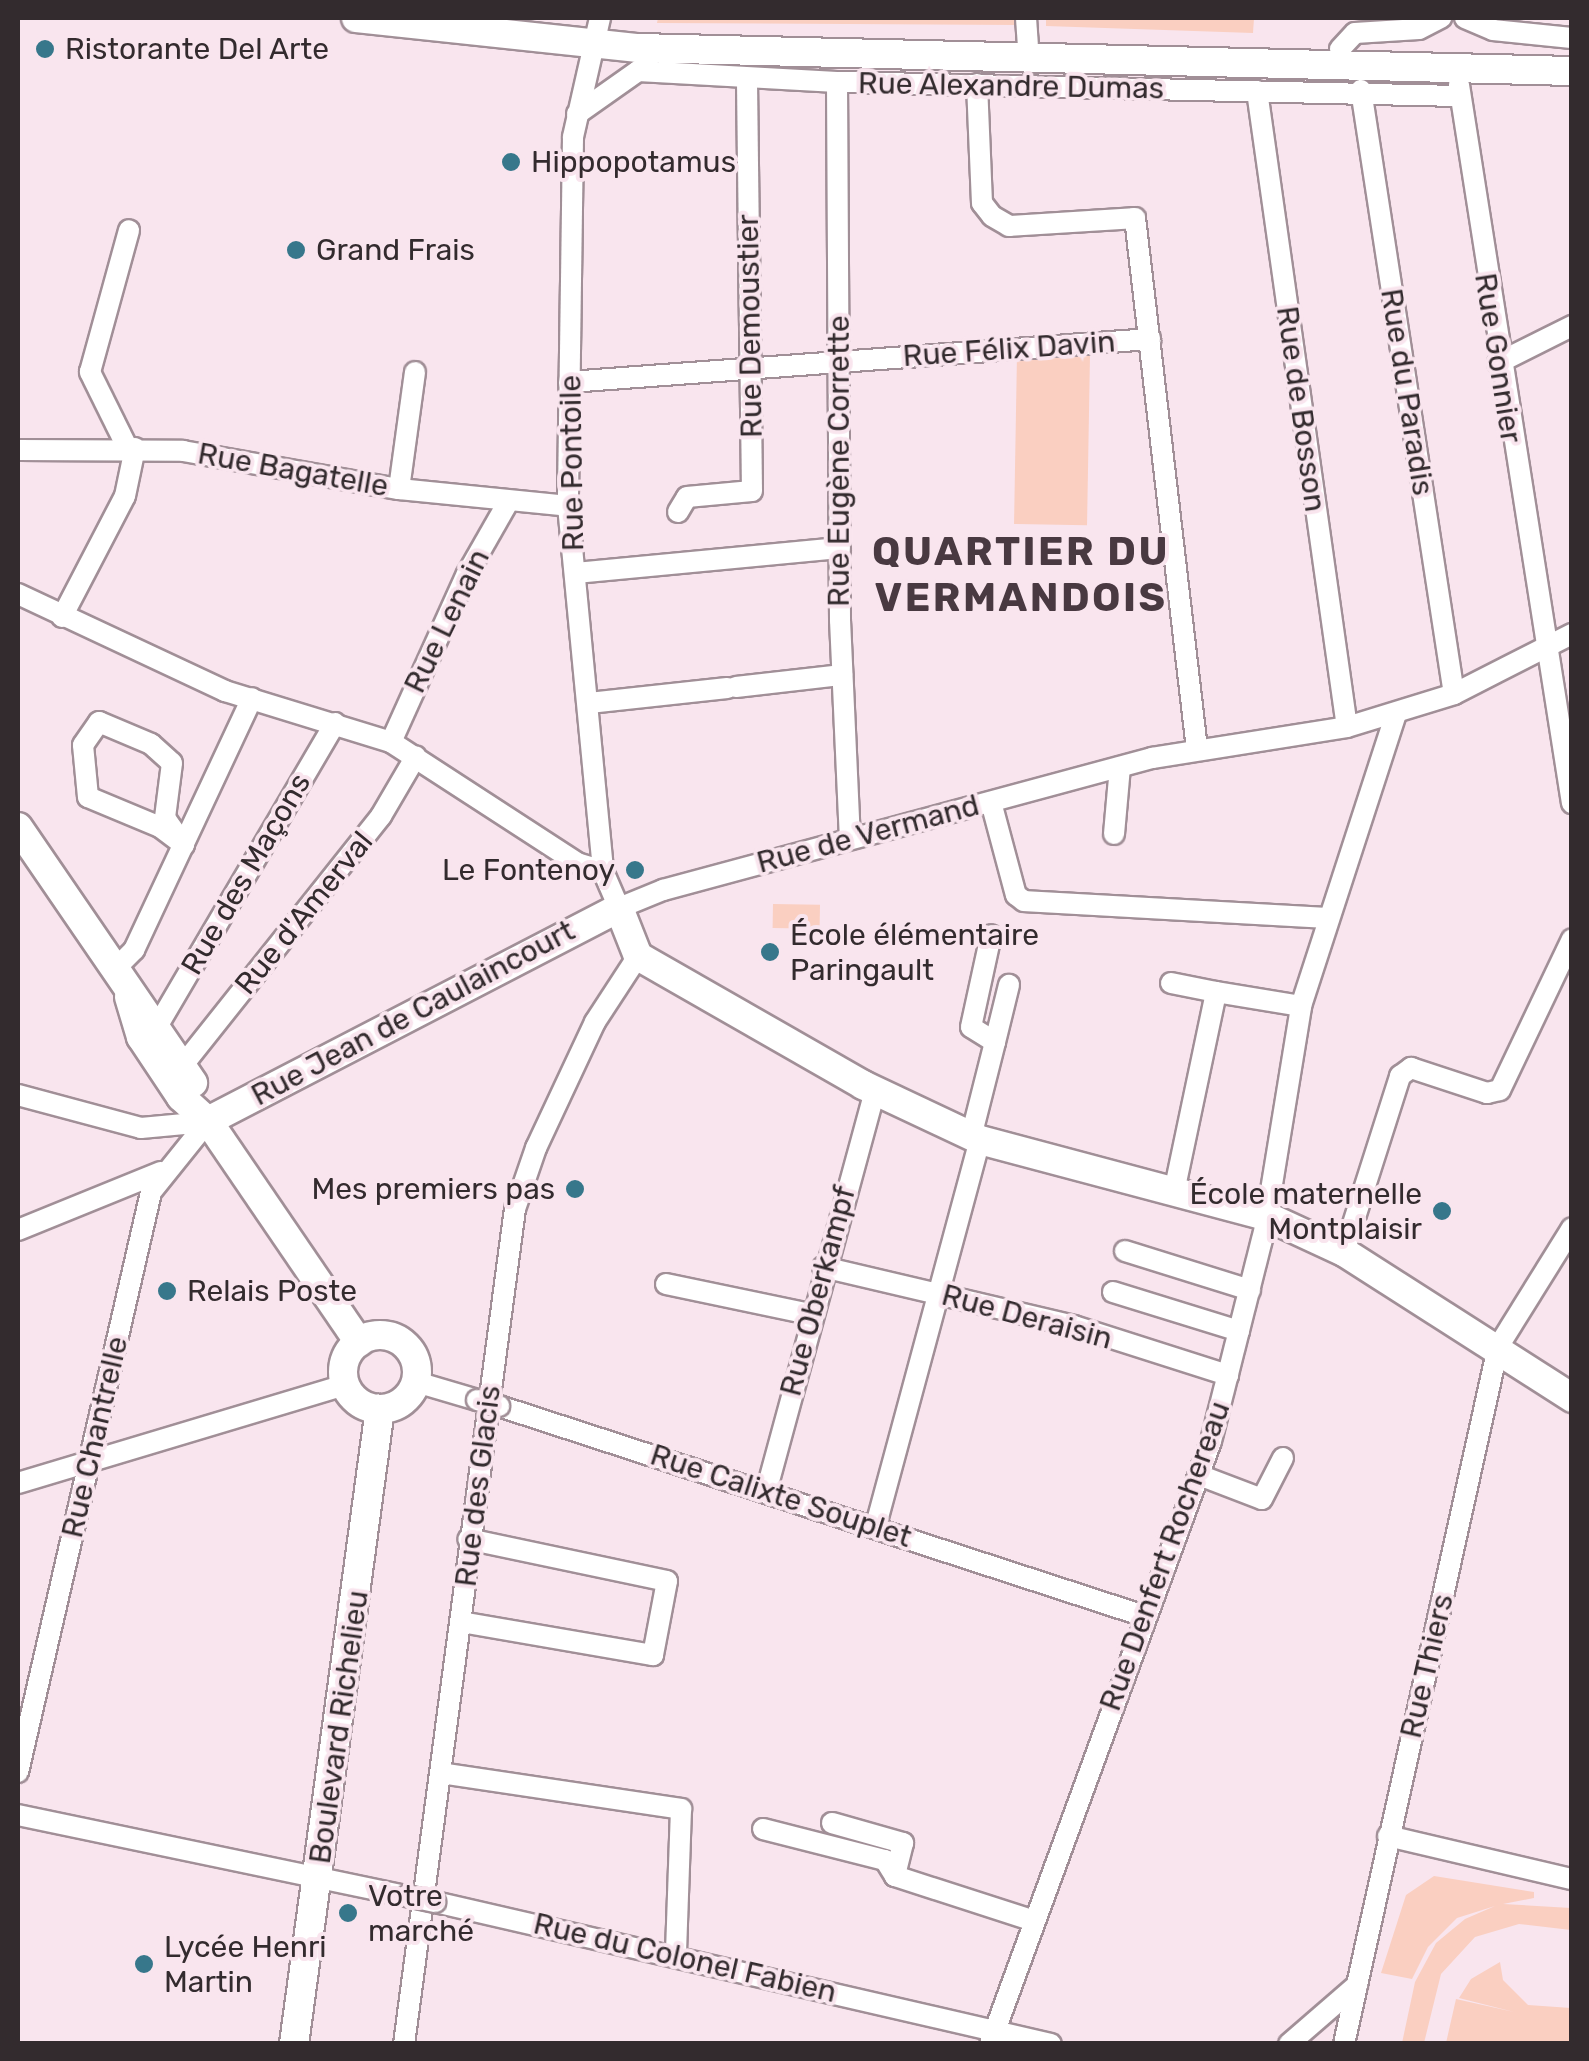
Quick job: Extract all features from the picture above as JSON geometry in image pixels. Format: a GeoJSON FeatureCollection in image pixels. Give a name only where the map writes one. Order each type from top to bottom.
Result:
{"type":"FeatureCollection","features":[{"type":"Feature","properties":{"kind":"main road"},"geometry":{"type":"LineString","coordinates":[[356,18],[596,32],[1572,54]]}},
{"type":"Feature","properties":{"kind":"main road"},"geometry":{"type":"LineString","coordinates":[[456,18],[596,32]]}},
{"type":"Feature","properties":{"kind":"main road","name":"Rue Alexandre Dumas"},"geometry":{"type":"LineString","coordinates":[[1028,40],[1459,82],[1572,71]]}},
{"type":"Feature","properties":{"kind":"main road"},"geometry":{"type":"LineString","coordinates":[[18,827],[130,997],[158,1025],[183,1065],[208,1121],[358,1342]]}},
{"type":"Feature","properties":{"kind":"main road"},"geometry":{"type":"LineString","coordinates":[[619,908],[638,956],[875,1091],[975,1138],[1266,1216],[1344,1252],[1571,1396]]}},
{"type":"Feature","properties":{"kind":"main road","name":"Rue Jean de Caulaincourt"},"geometry":{"type":"LineString","coordinates":[[208,1121],[619,908]]}},
{"type":"Feature","properties":{"kind":"main road"},"geometry":{"type":"LineString","coordinates":[[130,997],[141,1037],[181,1097],[208,1121]]}},
{"type":"Feature","properties":{"kind":"main road"},"geometry":{"type":"LineString","coordinates":[[380,1334],[402,1341],[416,1359],[416,1382],[399,1404],[380,1409],[359,1403],[346,1385],[345,1361],[358,1342],[380,1334]]}},
{"type":"Feature","properties":{"kind":"main road","name":"Boulevard Richelieu"},"geometry":{"type":"LineString","coordinates":[[294,2044],[380,1409]]}},
{"type":"Feature","properties":{"kind":"street"},"geometry":{"type":"LineString","coordinates":[[1340,49],[1355,33],[1419,29],[1441,18]]}},
{"type":"Feature","properties":{"kind":"street"},"geometry":{"type":"LineString","coordinates":[[1465,18],[1493,30],[1572,38]]}},
{"type":"Feature","properties":{"kind":"street","name":"Rue Pontoile"},"geometry":{"type":"LineString","coordinates":[[596,32],[577,114],[568,506],[604,870],[619,908]]}},
{"type":"Feature","properties":{"kind":"street","name":"Rue Alexandre Dumas"},"geometry":{"type":"LineString","coordinates":[[577,114],[638,71],[837,82],[1257,92],[1361,90],[1459,82]]}},
{"type":"Feature","properties":{"kind":"street","name":"Rue Demoustier"},"geometry":{"type":"LineString","coordinates":[[678,512],[686,497],[752,491],[747,78]]}},
{"type":"Feature","properties":{"kind":"street","name":"Rue Eugène Corrette"},"geometry":{"type":"LineString","coordinates":[[837,82],[842,675],[850,838]]}},
{"type":"Feature","properties":{"kind":"street","name":"Rue Gonnier"},"geometry":{"type":"LineString","coordinates":[[1459,82],[1498,363],[1572,803]]}},
{"type":"Feature","properties":{"kind":"street"},"geometry":{"type":"LineString","coordinates":[[977,84],[982,203],[1009,226],[1134,218],[1198,750]]}},
{"type":"Feature","properties":{"kind":"street","name":"Rue du Paradis"},"geometry":{"type":"LineString","coordinates":[[1361,90],[1454,694]]}},
{"type":"Feature","properties":{"kind":"street","name":"Rue de Bosson"},"geometry":{"type":"LineString","coordinates":[[1257,92],[1347,727]]}},
{"type":"Feature","properties":{"kind":"street"},"geometry":{"type":"LineString","coordinates":[[62,617],[125,496],[131,447],[90,372],[129,230]]}},
{"type":"Feature","properties":{"kind":"street"},"geometry":{"type":"LineString","coordinates":[[1498,363],[1572,326]]}},
{"type":"Feature","properties":{"kind":"street","name":"Rue Félix Davin"},"geometry":{"type":"LineString","coordinates":[[570,382],[1150,339]]}},
{"type":"Feature","properties":{"kind":"street"},"geometry":{"type":"LineString","coordinates":[[398,488],[415,372]]}},
{"type":"Feature","properties":{"kind":"street","name":"Rue Bagatelle"},"geometry":{"type":"LineString","coordinates":[[18,450],[131,447],[398,488],[568,506]]}},
{"type":"Feature","properties":{"kind":"street","name":"Rue Lenain"},"geometry":{"type":"LineString","coordinates":[[391,742],[467,574],[508,502]]}},
{"type":"Feature","properties":{"kind":"street"},"geometry":{"type":"LineString","coordinates":[[576,572],[840,548]]}},
{"type":"Feature","properties":{"kind":"street"},"geometry":{"type":"LineString","coordinates":[[18,594],[162,665],[391,742],[577,863],[604,870]]}},
{"type":"Feature","properties":{"kind":"street","name":"Rue de Vermand"},"geometry":{"type":"LineString","coordinates":[[619,908],[850,838],[1120,766],[1347,727],[1396,713],[1454,694],[1572,634]]}},
{"type":"Feature","properties":{"kind":"street"},"geometry":{"type":"LineString","coordinates":[[589,703],[842,675]]}},
{"type":"Feature","properties":{"kind":"street"},"geometry":{"type":"LineString","coordinates":[[113,971],[134,950],[252,698]]}},
{"type":"Feature","properties":{"kind":"street","name":"Rue Denfert Rochereau"},"geometry":{"type":"LineString","coordinates":[[992,2037],[1199,1475],[1250,1290],[1301,1006],[1396,713]]}},
{"type":"Feature","properties":{"kind":"street"},"geometry":{"type":"LineString","coordinates":[[99,722],[150,744],[172,763],[165,818],[184,845],[160,827],[88,797],[83,744],[90,728],[99,722]]}},
{"type":"Feature","properties":{"kind":"street","name":"Rue des Maçons"},"geometry":{"type":"LineString","coordinates":[[158,1025],[335,723]]}},
{"type":"Feature","properties":{"kind":"street","name":"Rue d'Amerval"},"geometry":{"type":"LineString","coordinates":[[183,1065],[381,816],[416,756]]}},
{"type":"Feature","properties":{"kind":"street"},"geometry":{"type":"LineString","coordinates":[[1114,834],[1120,766]]}},
{"type":"Feature","properties":{"kind":"street"},"geometry":{"type":"LineString","coordinates":[[991,802],[1016,895],[1024,900],[1327,918]]}},
{"type":"Feature","properties":{"kind":"street"},"geometry":{"type":"LineString","coordinates":[[991,934],[971,1027],[995,1042]]}},
{"type":"Feature","properties":{"kind":"street"},"geometry":{"type":"LineString","coordinates":[[1344,1252],[1400,1076],[1410,1068],[1487,1094],[1500,1090],[1572,940]]}},
{"type":"Feature","properties":{"kind":"street","name":"Rue des Glacis"},"geometry":{"type":"LineString","coordinates":[[404,2044],[515,1209],[536,1148],[596,1022],[638,956]]}},
{"type":"Feature","properties":{"kind":"street"},"geometry":{"type":"LineString","coordinates":[[1171,983],[1301,1006]]}},
{"type":"Feature","properties":{"kind":"street"},"geometry":{"type":"LineString","coordinates":[[876,1526],[975,1138],[1008,985]]}},
{"type":"Feature","properties":{"kind":"street"},"geometry":{"type":"LineString","coordinates":[[1174,1192],[1216,992]]}},
{"type":"Feature","properties":{"kind":"street","name":"Rue Oberkampf"},"geometry":{"type":"LineString","coordinates":[[766,1492],[809,1314],[875,1091]]}},
{"type":"Feature","properties":{"kind":"street"},"geometry":{"type":"LineString","coordinates":[[18,1095],[142,1128],[182,1129],[208,1121]]}},
{"type":"Feature","properties":{"kind":"street","name":"Rue Chantrelle"},"geometry":{"type":"LineString","coordinates":[[18,1772],[150,1192],[161,1172],[208,1121]]}},
{"type":"Feature","properties":{"kind":"street"},"geometry":{"type":"LineString","coordinates":[[18,1230],[161,1172]]}},
{"type":"Feature","properties":{"kind":"street","name":"Rue Thiers"},"geometry":{"type":"LineString","coordinates":[[1344,2044],[1498,1347],[1572,1228]]}},
{"type":"Feature","properties":{"kind":"street"},"geometry":{"type":"LineString","coordinates":[[1125,1251],[1250,1290]]}},
{"type":"Feature","properties":{"kind":"street","name":"Rue Deraisin"},"geometry":{"type":"LineString","coordinates":[[823,1267],[1074,1326],[1228,1375]]}},
{"type":"Feature","properties":{"kind":"street"},"geometry":{"type":"LineString","coordinates":[[666,1284],[809,1314]]}},
{"type":"Feature","properties":{"kind":"street"},"geometry":{"type":"LineString","coordinates":[[1114,1292],[1239,1331]]}},
{"type":"Feature","properties":{"kind":"street","name":"Rue Calixte Souplet"},"geometry":{"type":"LineString","coordinates":[[416,1382],[876,1526],[1144,1616]]}},
{"type":"Feature","properties":{"kind":"street"},"geometry":{"type":"LineString","coordinates":[[18,1483],[346,1385]]}},
{"type":"Feature","properties":{"kind":"street"},"geometry":{"type":"LineString","coordinates":[[1199,1475],[1262,1499],[1283,1458]]}},
{"type":"Feature","properties":{"kind":"street"},"geometry":{"type":"LineString","coordinates":[[461,1622],[653,1655],[667,1580],[468,1540]]}},
{"type":"Feature","properties":{"kind":"street"},"geometry":{"type":"LineString","coordinates":[[441,1772],[681,1810],[676,1954]]}},
{"type":"Feature","properties":{"kind":"street","name":"Rue du Colonel Fabien"},"geometry":{"type":"LineString","coordinates":[[18,1815],[676,1954],[992,2037],[1051,2044]]}},
{"type":"Feature","properties":{"kind":"street"},"geometry":{"type":"LineString","coordinates":[[832,1822],[903,1843],[895,1876]]}},
{"type":"Feature","properties":{"kind":"street"},"geometry":{"type":"LineString","coordinates":[[763,1829],[884,1860],[895,1876],[1034,1921]]}},
{"type":"Feature","properties":{"kind":"street"},"geometry":{"type":"LineString","coordinates":[[1388,1836],[1572,1880]]}},
{"type":"Feature","properties":{"kind":"street"},"geometry":{"type":"LineString","coordinates":[[1290,2044],[1357,1985]]}},
{"type":"Feature","properties":{"kind":"shaded area"},"geometry":{"type":"Polygon","coordinates":[[[658,18],[1018,18],[1019,25],[657,23],[658,18]]]}},
{"type":"Feature","properties":{"kind":"shaded area"},"geometry":{"type":"Polygon","coordinates":[[[1046,18],[1254,18],[1253,33],[1046,26],[1046,18]]]}},
{"type":"Feature","properties":{"kind":"shaded area"},"geometry":{"type":"Polygon","coordinates":[[[1017,354],[1090,355],[1087,525],[1014,524],[1017,354]]]}},
{"type":"Feature","properties":{"kind":"shaded area"},"geometry":{"type":"Polygon","coordinates":[[[773,904],[820,905],[820,929],[773,928],[773,904]]]}},
{"type":"Feature","properties":{"kind":"shaded area"},"geometry":{"type":"Polygon","coordinates":[[[1434,1876],[1534,1892],[1534,1898],[1503,1904],[1571,1908],[1571,1930],[1519,1924],[1475,1937],[1441,1974],[1424,2043],[1402,2043],[1415,1982],[1436,1943],[1465,1919],[1495,1906],[1457,1918],[1428,1947],[1412,1979],[1381,1973],[1406,1895],[1434,1876]]]}},
{"type":"Feature","properties":{"kind":"shaded area"},"geometry":{"type":"Polygon","coordinates":[[[1500,1962],[1503,1980],[1528,2005],[1571,2008],[1571,2043],[1446,2043],[1456,1999],[1514,2012],[1459,1998],[1471,1979],[1500,1962]]]}},
{"type":"Feature","properties":{"kind":"place","name":"Ristorante Del Arte"},"geometry":{"type":"Point","coordinates":[45,49]}},
{"type":"Feature","properties":{"kind":"place","name":"Hippopotamus"},"geometry":{"type":"Point","coordinates":[511,162]}},
{"type":"Feature","properties":{"kind":"place","name":"Grand Frais"},"geometry":{"type":"Point","coordinates":[296,250]}},
{"type":"Feature","properties":{"kind":"place","name":"Le Fontenoy"},"geometry":{"type":"Point","coordinates":[635,870]}},
{"type":"Feature","properties":{"kind":"place","name":"École élémentaire Paringault"},"geometry":{"type":"Point","coordinates":[770,952]}},
{"type":"Feature","properties":{"kind":"place","name":"Mes premiers pas"},"geometry":{"type":"Point","coordinates":[575,1189]}},
{"type":"Feature","properties":{"kind":"place","name":"École maternelle Montplaisir"},"geometry":{"type":"Point","coordinates":[1442,1211]}},
{"type":"Feature","properties":{"kind":"place","name":"Relais Poste"},"geometry":{"type":"Point","coordinates":[167,1291]}},
{"type":"Feature","properties":{"kind":"place","name":"Votre marché"},"geometry":{"type":"Point","coordinates":[348,1913]}},
{"type":"Feature","properties":{"kind":"place","name":"Lycée Henri Martin"},"geometry":{"type":"Point","coordinates":[144,1964]}},
{"type":"Feature","properties":{"kind":"district","name":"QUARTIER DU VERMANDOIS"},"geometry":{"type":"Point","coordinates":[1021,575]}}]}
